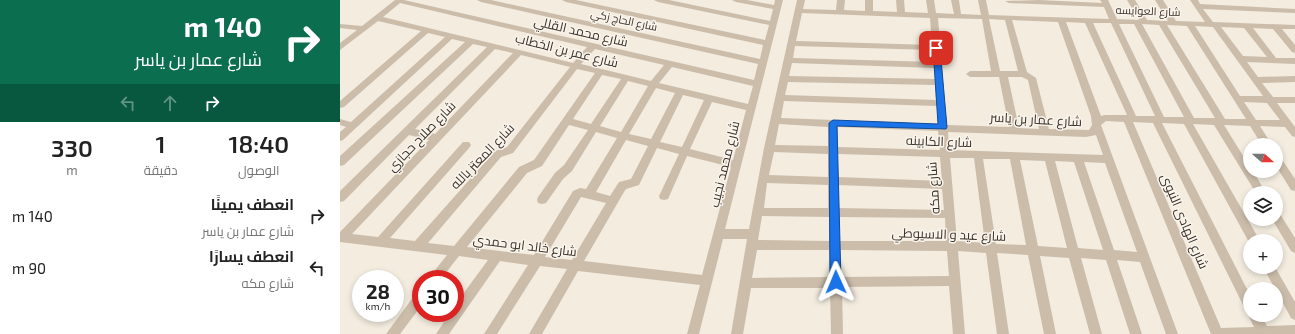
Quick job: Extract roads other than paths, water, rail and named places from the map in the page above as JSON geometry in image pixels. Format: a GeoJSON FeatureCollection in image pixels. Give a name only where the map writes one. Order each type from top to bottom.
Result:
{"type":"FeatureCollection","features":[{"type":"Feature","properties":{"kind":"street"},"geometry":{"type":"LineString","coordinates":[[341,46],[400,0]]}},
{"type":"Feature","properties":{"kind":"street","name":"شارع محمد القللي"},"geometry":{"type":"LineString","coordinates":[[400,0],[757,84]]}},
{"type":"Feature","properties":{"kind":"street","name":"شارع الحاج زكي"},"geometry":{"type":"LineString","coordinates":[[481,0],[494,1],[763,62]]}},
{"type":"Feature","properties":{"kind":"street"},"geometry":{"type":"LineString","coordinates":[[566,0],[768,43]]}},
{"type":"Feature","properties":{"kind":"street"},"geometry":{"type":"LineString","coordinates":[[658,0],[773,24]]}},
{"type":"Feature","properties":{"kind":"street"},"geometry":{"type":"LineString","coordinates":[[736,0],[778,4]]}},
{"type":"Feature","properties":{"kind":"street"},"geometry":{"type":"LineString","coordinates":[[737,334],[763,179],[800,0]]}},
{"type":"Feature","properties":{"kind":"street"},"geometry":{"type":"LineString","coordinates":[[840,12],[841,0]]}},
{"type":"Feature","properties":{"kind":"street"},"geometry":{"type":"LineString","coordinates":[[869,0],[869,13]]}},
{"type":"Feature","properties":{"kind":"street"},"geometry":{"type":"LineString","coordinates":[[900,0],[900,14]]}},
{"type":"Feature","properties":{"kind":"street","name":"شارع مكه"},"geometry":{"type":"LineString","coordinates":[[930,0],[938,65],[958,334]]}},
{"type":"Feature","properties":{"kind":"street"},"geometry":{"type":"LineString","coordinates":[[955,0],[958,16]]}},
{"type":"Feature","properties":{"kind":"street"},"geometry":{"type":"LineString","coordinates":[[982,0],[985,17],[1015,132]]}},
{"type":"Feature","properties":{"kind":"street"},"geometry":{"type":"LineString","coordinates":[[1023,74],[1010,18],[1009,0],[1105,2],[1158,120],[1243,293]]}},
{"type":"Feature","properties":{"kind":"street"},"geometry":{"type":"LineString","coordinates":[[1131,0],[1140,22],[1189,121],[1250,234]]}},
{"type":"Feature","properties":{"kind":"street"},"geometry":{"type":"LineString","coordinates":[[1159,0],[1173,23]]}},
{"type":"Feature","properties":{"kind":"street"},"geometry":{"type":"LineString","coordinates":[[1183,0],[1295,11]]}},
{"type":"Feature","properties":{"kind":"street"},"geometry":{"type":"LineString","coordinates":[[1196,2],[1241,59],[1295,134]]}},
{"type":"Feature","properties":{"kind":"street","name":"شارع محمد نجيب"},"geometry":{"type":"LineString","coordinates":[[693,334],[720,234],[778,4]]}},
{"type":"Feature","properties":{"kind":"street","name":"شارع العوايسه"},"geometry":{"type":"LineString","coordinates":[[798,11],[1295,27]]}},
{"type":"Feature","properties":{"kind":"street","name":"شارع عمر بن الخطاب"},"geometry":{"type":"LineString","coordinates":[[377,18],[751,108]]}},
{"type":"Feature","properties":{"kind":"street"},"geometry":{"type":"LineString","coordinates":[[1061,20],[1096,116],[1097,126],[1172,334]]}},
{"type":"Feature","properties":{"kind":"street","name":"شارع الهادى النبوى"},"geometry":{"type":"LineString","coordinates":[[1088,20],[1218,334]]}},
{"type":"Feature","properties":{"kind":"street"},"geometry":{"type":"LineString","coordinates":[[1162,23],[1257,186]]}},
{"type":"Feature","properties":{"kind":"street"},"geometry":{"type":"LineString","coordinates":[[1190,24],[1262,138]]}},
{"type":"Feature","properties":{"kind":"street"},"geometry":{"type":"LineString","coordinates":[[340,26],[364,28]]}},
{"type":"Feature","properties":{"kind":"street"},"geometry":{"type":"LineString","coordinates":[[1247,26],[1273,60]]}},
{"type":"Feature","properties":{"kind":"street"},"geometry":{"type":"LineString","coordinates":[[1275,26],[1293,46]]}},
{"type":"Feature","properties":{"kind":"street"},"geometry":{"type":"LineString","coordinates":[[341,105],[428,30]]}},
{"type":"Feature","properties":{"kind":"street"},"geometry":{"type":"LineString","coordinates":[[340,138],[450,36]]}},
{"type":"Feature","properties":{"kind":"street"},"geometry":{"type":"LineString","coordinates":[[340,162],[471,41]]}},
{"type":"Feature","properties":{"kind":"street"},"geometry":{"type":"LineString","coordinates":[[791,43],[936,48]]}},
{"type":"Feature","properties":{"kind":"street"},"geometry":{"type":"LineString","coordinates":[[340,198],[493,46]]}},
{"type":"Feature","properties":{"kind":"street","name":"شارع المعتز بالله"},"geometry":{"type":"LineString","coordinates":[[418,246],[498,154],[510,150],[575,66],[593,46]]}},
{"type":"Feature","properties":{"kind":"street","name":"شارع صلاح حجازي"},"geometry":{"type":"LineString","coordinates":[[341,237],[519,52]]}},
{"type":"Feature","properties":{"kind":"street"},"geometry":{"type":"LineString","coordinates":[[1241,59],[1295,61]]}},
{"type":"Feature","properties":{"kind":"street"},"geometry":{"type":"LineString","coordinates":[[788,60],[938,65]]}},
{"type":"Feature","properties":{"kind":"street"},"geometry":{"type":"LineString","coordinates":[[589,194],[653,85],[670,64]]}},
{"type":"Feature","properties":{"kind":"street"},"geometry":{"type":"LineString","coordinates":[[441,270],[523,170],[538,162],[600,72]]}},
{"type":"Feature","properties":{"kind":"street"},"geometry":{"type":"LineString","coordinates":[[970,74],[1023,74],[1032,78],[1045,133]]}},
{"type":"Feature","properties":{"kind":"street"},"geometry":{"type":"LineString","coordinates":[[542,200],[559,176],[568,168],[626,78]]}},
{"type":"Feature","properties":{"kind":"street"},"geometry":{"type":"LineString","coordinates":[[784,79],[939,82]]}},
{"type":"Feature","properties":{"kind":"street"},"geometry":{"type":"LineString","coordinates":[[1255,80],[1295,79]]}},
{"type":"Feature","properties":{"kind":"street"},"geometry":{"type":"LineString","coordinates":[[535,334],[612,201],[622,186],[634,183],[680,91]]}},
{"type":"Feature","properties":{"kind":"street"},"geometry":{"type":"LineString","coordinates":[[664,196],[709,98]]}},
{"type":"Feature","properties":{"kind":"street"},"geometry":{"type":"LineString","coordinates":[[780,98],[941,103]]}},
{"type":"Feature","properties":{"kind":"street"},"geometry":{"type":"LineString","coordinates":[[1238,99],[1271,101],[1295,100]]}},
{"type":"Feature","properties":{"kind":"street","name":"شارع عمار بن ياسر"},"geometry":{"type":"LineString","coordinates":[[775,121],[1090,134],[1092,134],[1100,121],[1105,118],[1288,124]]}},
{"type":"Feature","properties":{"kind":"street"},"geometry":{"type":"LineString","coordinates":[[566,121],[737,165]]}},
{"type":"Feature","properties":{"kind":"street"},"geometry":{"type":"LineString","coordinates":[[340,122],[353,126]]}},
{"type":"Feature","properties":{"kind":"street"},"geometry":{"type":"LineString","coordinates":[[833,123],[832,150],[837,334]]}},
{"type":"Feature","properties":{"kind":"street"},"geometry":{"type":"LineString","coordinates":[[407,131],[437,138]]}},
{"type":"Feature","properties":{"kind":"street"},"geometry":{"type":"LineString","coordinates":[[380,242],[466,145]]}},
{"type":"Feature","properties":{"kind":"street","name":"شارع الكابينه"},"geometry":{"type":"LineString","coordinates":[[769,148],[1109,159]]}},
{"type":"Feature","properties":{"kind":"street"},"geometry":{"type":"LineString","coordinates":[[978,154],[1004,334]]}},
{"type":"Feature","properties":{"kind":"street"},"geometry":{"type":"LineString","coordinates":[[1014,156],[1050,334]]}},
{"type":"Feature","properties":{"kind":"street"},"geometry":{"type":"LineString","coordinates":[[1049,157],[1096,334]]}},
{"type":"Feature","properties":{"kind":"street"},"geometry":{"type":"LineString","coordinates":[[1078,158],[1136,334]]}},
{"type":"Feature","properties":{"kind":"street"},"geometry":{"type":"LineString","coordinates":[[1283,169],[1295,187]]}},
{"type":"Feature","properties":{"kind":"street"},"geometry":{"type":"LineString","coordinates":[[763,179],[947,185]]}},
{"type":"Feature","properties":{"kind":"street"},"geometry":{"type":"LineString","coordinates":[[490,334],[577,194],[580,192],[612,201]]}},
{"type":"Feature","properties":{"kind":"street"},"geometry":{"type":"LineString","coordinates":[[758,212],[949,214]]}},
{"type":"Feature","properties":{"kind":"street"},"geometry":{"type":"LineString","coordinates":[[1282,226],[1295,248]]}},
{"type":"Feature","properties":{"kind":"street","name":"شارع عيد و الاسيوطي"},"geometry":{"type":"LineString","coordinates":[[720,234],[753,240],[835,246],[952,246],[1033,252],[1145,257]]}},
{"type":"Feature","properties":{"kind":"street","name":"شارع خالد ابو حمدي"},"geometry":{"type":"LineString","coordinates":[[341,237],[707,281]]}},
{"type":"Feature","properties":{"kind":"street"},"geometry":{"type":"LineString","coordinates":[[442,334],[497,256]]}},
{"type":"Feature","properties":{"kind":"street"},"geometry":{"type":"LineString","coordinates":[[1273,274],[1295,314]]}},
{"type":"Feature","properties":{"kind":"street"},"geometry":{"type":"LineString","coordinates":[[746,283],[954,281]]}},
{"type":"Feature","properties":{"kind":"street"},"geometry":{"type":"LineString","coordinates":[[392,334],[412,308]]}},
{"type":"Feature","properties":{"kind":"street"},"geometry":{"type":"LineString","coordinates":[[1258,322],[1263,332]]}},
{"type":"Feature","properties":{"kind":"street"},"geometry":{"type":"LineString","coordinates":[[1218,334],[1295,331]]}}]}
